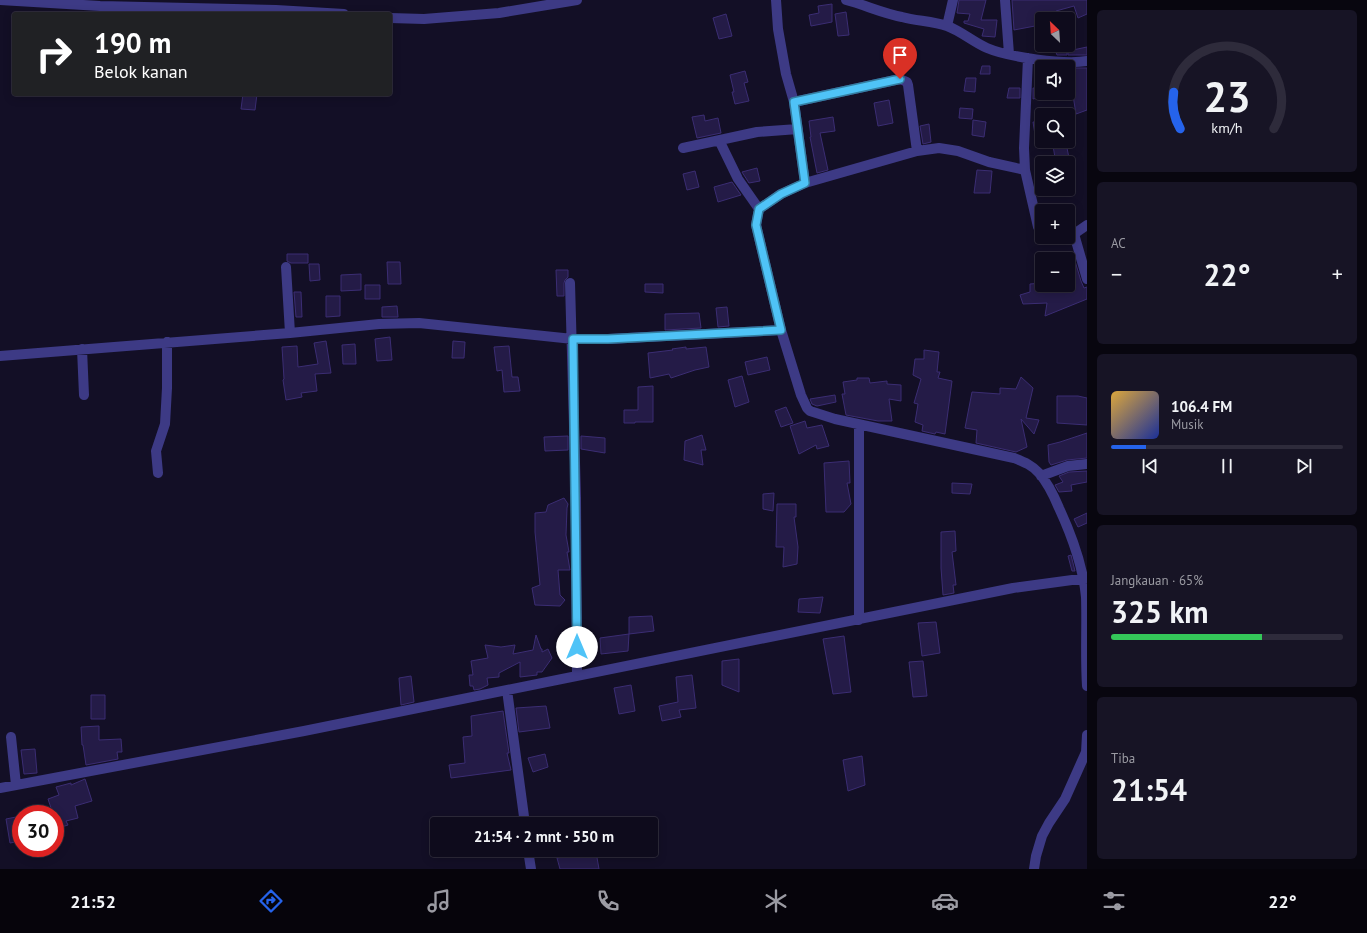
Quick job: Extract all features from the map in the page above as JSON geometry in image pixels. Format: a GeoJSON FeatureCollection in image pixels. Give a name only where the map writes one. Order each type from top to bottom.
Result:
{"type":"FeatureCollection","features":[{"type":"Feature","properties":{"kind":"street"},"geometry":{"type":"LineString","coordinates":[[0,0],[100,6],[310,12]]}},
{"type":"Feature","properties":{"kind":"street"},"geometry":{"type":"LineString","coordinates":[[392,18],[424,19],[499,13],[577,0]]}},
{"type":"Feature","properties":{"kind":"street"},"geometry":{"type":"LineString","coordinates":[[776,0],[778,29],[786,74],[794,102],[805,183]]}},
{"type":"Feature","properties":{"kind":"street"},"geometry":{"type":"LineString","coordinates":[[947,26],[953,0]]}},
{"type":"Feature","properties":{"kind":"street"},"geometry":{"type":"LineString","coordinates":[[1005,0],[1009,54]]}},
{"type":"Feature","properties":{"kind":"street"},"geometry":{"type":"LineString","coordinates":[[851,1],[872,9],[901,17],[947,26],[986,48],[997,52],[1053,61],[1087,61]]}},
{"type":"Feature","properties":{"kind":"street"},"geometry":{"type":"LineString","coordinates":[[1028,58],[1024,148],[1025,170],[1035,214]]}},
{"type":"Feature","properties":{"kind":"street"},"geometry":{"type":"LineString","coordinates":[[794,102],[900,79],[904,80],[908,85],[917,151]]}},
{"type":"Feature","properties":{"kind":"street"},"geometry":{"type":"LineString","coordinates":[[683,148],[757,132],[798,129]]}},
{"type":"Feature","properties":{"kind":"street"},"geometry":{"type":"LineString","coordinates":[[719,140],[738,179],[759,209]]}},
{"type":"Feature","properties":{"kind":"street"},"geometry":{"type":"LineString","coordinates":[[1025,170],[989,162],[958,151],[939,148],[917,151],[805,183],[781,194],[759,209],[756,225],[781,330],[801,395],[810,411],[836,420],[1014,458],[1027,463],[1042,476],[1061,513],[1085,578],[1087,686]]}},
{"type":"Feature","properties":{"kind":"street"},"geometry":{"type":"LineString","coordinates":[[1075,232],[1087,225]]}},
{"type":"Feature","properties":{"kind":"street"},"geometry":{"type":"LineString","coordinates":[[1075,244],[1087,279]]}},
{"type":"Feature","properties":{"kind":"street"},"geometry":{"type":"LineString","coordinates":[[286,267],[290,333]]}},
{"type":"Feature","properties":{"kind":"street"},"geometry":{"type":"LineString","coordinates":[[570,283],[573,339],[576,498],[577,676]]}},
{"type":"Feature","properties":{"kind":"street"},"geometry":{"type":"LineString","coordinates":[[0,356],[290,333],[379,324],[419,323],[573,339],[608,339],[781,330]]}},
{"type":"Feature","properties":{"kind":"street"},"geometry":{"type":"LineString","coordinates":[[158,473],[156,451],[165,424],[168,388],[167,342]]}},
{"type":"Feature","properties":{"kind":"street"},"geometry":{"type":"LineString","coordinates":[[82,349],[84,395]]}},
{"type":"Feature","properties":{"kind":"street"},"geometry":{"type":"LineString","coordinates":[[859,424],[859,620]]}},
{"type":"Feature","properties":{"kind":"street"},"geometry":{"type":"LineString","coordinates":[[1042,476],[1068,466],[1087,464]]}},
{"type":"Feature","properties":{"kind":"street"},"geometry":{"type":"LineString","coordinates":[[0,788],[304,731],[1013,588],[1085,578]]}},
{"type":"Feature","properties":{"kind":"street"},"geometry":{"type":"LineString","coordinates":[[507,690],[524,817]]}},
{"type":"Feature","properties":{"kind":"street"},"geometry":{"type":"LineString","coordinates":[[1034,869],[1042,836],[1065,799],[1086,752],[1087,735]]}},
{"type":"Feature","properties":{"kind":"street"},"geometry":{"type":"LineString","coordinates":[[11,737],[16,785]]}},
{"type":"Feature","properties":{"kind":"street"},"geometry":{"type":"LineString","coordinates":[[529,857],[531,869]]}},
{"type":"Feature","properties":{"kind":"building"},"geometry":{"type":"Polygon","coordinates":[[[959,0],[986,0],[981,20],[997,20],[995,37],[982,36],[984,29],[964,23],[964,21],[968,21],[970,14],[957,13],[959,0]]]}},
{"type":"Feature","properties":{"kind":"building"},"geometry":{"type":"Polygon","coordinates":[[[1012,0],[1087,0],[1087,14],[1078,18],[1074,6],[1056,12],[1035,12],[1035,26],[1014,30],[1012,0]]]}},
{"type":"Feature","properties":{"kind":"building"},"geometry":{"type":"Polygon","coordinates":[[[832,4],[832,22],[811,26],[809,15],[819,13],[818,6],[832,4]]]}},
{"type":"Feature","properties":{"kind":"building"},"geometry":{"type":"Polygon","coordinates":[[[846,12],[849,35],[838,36],[835,14],[846,12]]]}},
{"type":"Feature","properties":{"kind":"building"},"geometry":{"type":"Polygon","coordinates":[[[726,14],[732,36],[719,39],[713,18],[726,14]]]}},
{"type":"Feature","properties":{"kind":"building"},"geometry":{"type":"Polygon","coordinates":[[[1087,47],[1087,55],[1068,55],[1068,52],[1075,52],[1075,50],[1087,47]]]}},
{"type":"Feature","properties":{"kind":"building"},"geometry":{"type":"Polygon","coordinates":[[[1056,52],[1067,52],[1067,55],[1057,55],[1056,52]]]}},
{"type":"Feature","properties":{"kind":"building"},"geometry":{"type":"Polygon","coordinates":[[[982,66],[990,66],[990,74],[980,74],[982,66]]]}},
{"type":"Feature","properties":{"kind":"building"},"geometry":{"type":"Polygon","coordinates":[[[1075,68],[1087,68],[1087,110],[1076,114],[1074,100],[1075,100],[1075,68]]]}},
{"type":"Feature","properties":{"kind":"building"},"geometry":{"type":"Polygon","coordinates":[[[745,71],[748,82],[744,83],[749,101],[735,104],[730,75],[745,71]]]}},
{"type":"Feature","properties":{"kind":"building"},"geometry":{"type":"Polygon","coordinates":[[[966,78],[976,78],[975,92],[964,91],[966,78]]]}},
{"type":"Feature","properties":{"kind":"building"},"geometry":{"type":"Polygon","coordinates":[[[1009,88],[1020,88],[1020,98],[1007,98],[1009,88]]]}},
{"type":"Feature","properties":{"kind":"building"},"geometry":{"type":"Polygon","coordinates":[[[1033,88],[1035,88],[1035,99],[1033,99],[1033,88]]]}},
{"type":"Feature","properties":{"kind":"building"},"geometry":{"type":"Polygon","coordinates":[[[243,96],[257,96],[255,110],[241,109],[243,96]]]}},
{"type":"Feature","properties":{"kind":"building"},"geometry":{"type":"Polygon","coordinates":[[[889,100],[893,123],[878,126],[874,103],[889,100]]]}},
{"type":"Feature","properties":{"kind":"building"},"geometry":{"type":"Polygon","coordinates":[[[960,108],[973,109],[972,119],[959,118],[960,108]]]}},
{"type":"Feature","properties":{"kind":"building"},"geometry":{"type":"Polygon","coordinates":[[[704,115],[705,121],[718,118],[721,133],[697,138],[692,117],[704,115]]]}},
{"type":"Feature","properties":{"kind":"building"},"geometry":{"type":"Polygon","coordinates":[[[833,117],[835,131],[820,133],[828,170],[817,173],[810,137],[809,121],[833,117]]]}},
{"type":"Feature","properties":{"kind":"building"},"geometry":{"type":"Polygon","coordinates":[[[973,120],[986,122],[984,137],[972,135],[973,120]]]}},
{"type":"Feature","properties":{"kind":"building"},"geometry":{"type":"Polygon","coordinates":[[[1033,122],[1035,122],[1035,134],[1033,122]]]}},
{"type":"Feature","properties":{"kind":"building"},"geometry":{"type":"Polygon","coordinates":[[[929,124],[931,142],[923,144],[920,126],[929,124]]]}},
{"type":"Feature","properties":{"kind":"building"},"geometry":{"type":"Polygon","coordinates":[[[1053,148],[1067,148],[1069,156],[1055,156],[1053,148]]]}},
{"type":"Feature","properties":{"kind":"building"},"geometry":{"type":"Polygon","coordinates":[[[757,168],[760,181],[749,183],[742,172],[757,168]]]}},
{"type":"Feature","properties":{"kind":"building"},"geometry":{"type":"Polygon","coordinates":[[[977,170],[992,171],[990,193],[974,193],[977,170]]]}},
{"type":"Feature","properties":{"kind":"building"},"geometry":{"type":"Polygon","coordinates":[[[695,171],[699,187],[687,190],[683,174],[695,171]]]}},
{"type":"Feature","properties":{"kind":"building"},"geometry":{"type":"Polygon","coordinates":[[[732,182],[741,195],[718,202],[714,187],[732,182]]]}},
{"type":"Feature","properties":{"kind":"building"},"geometry":{"type":"Polygon","coordinates":[[[287,254],[308,254],[308,263],[291,263],[287,261],[287,254]]]}},
{"type":"Feature","properties":{"kind":"building"},"geometry":{"type":"Polygon","coordinates":[[[1075,261],[1084,288],[1087,287],[1087,299],[1045,316],[1047,303],[1023,304],[1020,295],[1030,292],[1030,284],[1035,284],[1035,292],[1075,292],[1075,261]]]}},
{"type":"Feature","properties":{"kind":"building"},"geometry":{"type":"Polygon","coordinates":[[[387,262],[400,262],[401,284],[388,284],[387,262]]]}},
{"type":"Feature","properties":{"kind":"building"},"geometry":{"type":"Polygon","coordinates":[[[309,264],[319,264],[320,280],[310,281],[309,264]]]}},
{"type":"Feature","properties":{"kind":"building"},"geometry":{"type":"Polygon","coordinates":[[[556,270],[568,270],[568,277],[564,283],[564,296],[557,296],[556,270]]]}},
{"type":"Feature","properties":{"kind":"building"},"geometry":{"type":"Polygon","coordinates":[[[361,274],[361,290],[341,291],[341,275],[361,274]]]}},
{"type":"Feature","properties":{"kind":"building"},"geometry":{"type":"Polygon","coordinates":[[[645,284],[663,284],[663,293],[645,292],[645,284]]]}},
{"type":"Feature","properties":{"kind":"building"},"geometry":{"type":"Polygon","coordinates":[[[365,285],[380,285],[380,299],[365,299],[365,285]]]}},
{"type":"Feature","properties":{"kind":"building"},"geometry":{"type":"Polygon","coordinates":[[[294,292],[301,292],[302,317],[296,317],[294,292]]]}},
{"type":"Feature","properties":{"kind":"building"},"geometry":{"type":"Polygon","coordinates":[[[326,296],[340,296],[340,316],[326,317],[326,296]]]}},
{"type":"Feature","properties":{"kind":"building"},"geometry":{"type":"Polygon","coordinates":[[[397,306],[398,317],[382,317],[382,307],[397,306]]]}},
{"type":"Feature","properties":{"kind":"building"},"geometry":{"type":"Polygon","coordinates":[[[727,307],[729,326],[718,327],[716,308],[727,307]]]}},
{"type":"Feature","properties":{"kind":"building"},"geometry":{"type":"Polygon","coordinates":[[[699,313],[701,328],[665,330],[665,314],[699,313]]]}},
{"type":"Feature","properties":{"kind":"building"},"geometry":{"type":"Polygon","coordinates":[[[390,337],[392,360],[377,361],[375,339],[390,337]]]}},
{"type":"Feature","properties":{"kind":"building"},"geometry":{"type":"Polygon","coordinates":[[[326,341],[331,373],[315,374],[317,391],[301,393],[302,397],[286,400],[283,380],[282,347],[297,346],[298,367],[318,364],[314,343],[326,341]]]}},
{"type":"Feature","properties":{"kind":"building"},"geometry":{"type":"Polygon","coordinates":[[[453,341],[465,342],[464,358],[452,358],[453,341]]]}},
{"type":"Feature","properties":{"kind":"building"},"geometry":{"type":"Polygon","coordinates":[[[355,344],[356,364],[343,364],[342,345],[355,344]]]}},
{"type":"Feature","properties":{"kind":"building"},"geometry":{"type":"Polygon","coordinates":[[[509,346],[512,377],[518,377],[520,391],[504,392],[502,370],[497,371],[494,347],[509,346]]]}},
{"type":"Feature","properties":{"kind":"building"},"geometry":{"type":"Polygon","coordinates":[[[686,347],[686,349],[706,347],[709,367],[671,378],[669,374],[650,378],[648,353],[686,347]]]}},
{"type":"Feature","properties":{"kind":"building"},"geometry":{"type":"Polygon","coordinates":[[[924,350],[939,352],[937,372],[940,372],[938,378],[952,381],[945,434],[936,432],[935,434],[922,431],[923,425],[915,422],[918,404],[914,403],[921,379],[913,375],[915,359],[924,359],[924,350]]]}},
{"type":"Feature","properties":{"kind":"building"},"geometry":{"type":"Polygon","coordinates":[[[767,357],[770,370],[748,375],[745,362],[767,357]]]}},
{"type":"Feature","properties":{"kind":"building"},"geometry":{"type":"Polygon","coordinates":[[[742,376],[749,402],[735,407],[728,380],[742,376]]]}},
{"type":"Feature","properties":{"kind":"building"},"geometry":{"type":"Polygon","coordinates":[[[1021,377],[1033,388],[1026,418],[1039,420],[1034,434],[1021,419],[1027,447],[1016,452],[976,443],[977,430],[965,428],[972,392],[1000,394],[1000,388],[1016,389],[1021,377]]]}},
{"type":"Feature","properties":{"kind":"building"},"geometry":{"type":"Polygon","coordinates":[[[857,378],[869,378],[870,383],[887,381],[887,384],[901,385],[901,401],[889,399],[892,421],[878,421],[846,415],[842,394],[845,394],[843,382],[857,380],[857,378]]]}},
{"type":"Feature","properties":{"kind":"building"},"geometry":{"type":"Polygon","coordinates":[[[653,386],[653,422],[624,423],[624,410],[638,410],[638,387],[653,386]]]}},
{"type":"Feature","properties":{"kind":"building"},"geometry":{"type":"Polygon","coordinates":[[[835,395],[836,402],[817,406],[812,404],[810,399],[835,395]]]}},
{"type":"Feature","properties":{"kind":"building"},"geometry":{"type":"Polygon","coordinates":[[[1057,396],[1078,396],[1087,398],[1087,425],[1057,423],[1057,396]]]}},
{"type":"Feature","properties":{"kind":"building"},"geometry":{"type":"Polygon","coordinates":[[[786,407],[793,423],[781,427],[775,411],[786,407]]]}},
{"type":"Feature","properties":{"kind":"building"},"geometry":{"type":"Polygon","coordinates":[[[805,421],[807,428],[822,425],[829,446],[817,449],[816,445],[799,454],[790,426],[805,421]]]}},
{"type":"Feature","properties":{"kind":"building"},"geometry":{"type":"Polygon","coordinates":[[[1087,433],[1087,458],[1067,460],[1051,465],[1049,462],[1048,445],[1087,433]]]}},
{"type":"Feature","properties":{"kind":"building"},"geometry":{"type":"Polygon","coordinates":[[[702,435],[706,450],[701,450],[703,465],[684,460],[685,441],[702,435]]]}},
{"type":"Feature","properties":{"kind":"building"},"geometry":{"type":"Polygon","coordinates":[[[568,436],[568,450],[545,451],[544,437],[568,436]]]}},
{"type":"Feature","properties":{"kind":"building"},"geometry":{"type":"Polygon","coordinates":[[[581,436],[605,438],[605,453],[581,449],[581,436]]]}},
{"type":"Feature","properties":{"kind":"building"},"geometry":{"type":"Polygon","coordinates":[[[849,461],[850,483],[847,483],[851,504],[844,512],[826,512],[824,463],[849,461]]]}},
{"type":"Feature","properties":{"kind":"building"},"geometry":{"type":"Polygon","coordinates":[[[1087,471],[1087,482],[1071,485],[1072,491],[1059,492],[1055,485],[1063,482],[1059,476],[1069,472],[1087,471]]]}},
{"type":"Feature","properties":{"kind":"building"},"geometry":{"type":"Polygon","coordinates":[[[952,483],[972,484],[970,494],[952,493],[952,483]]]}},
{"type":"Feature","properties":{"kind":"building"},"geometry":{"type":"Polygon","coordinates":[[[774,493],[773,511],[763,509],[763,494],[774,493]]]}},
{"type":"Feature","properties":{"kind":"building"},"geometry":{"type":"Polygon","coordinates":[[[564,498],[568,504],[566,535],[570,570],[558,570],[560,595],[565,600],[560,606],[535,605],[532,588],[540,585],[535,532],[535,513],[546,512],[548,505],[564,498]]]}},
{"type":"Feature","properties":{"kind":"building"},"geometry":{"type":"Polygon","coordinates":[[[777,504],[796,504],[796,517],[794,517],[798,547],[797,564],[783,567],[784,547],[776,547],[777,504]]]}},
{"type":"Feature","properties":{"kind":"building"},"geometry":{"type":"Polygon","coordinates":[[[1087,513],[1087,523],[1078,527],[1074,519],[1087,513]]]}},
{"type":"Feature","properties":{"kind":"building"},"geometry":{"type":"Polygon","coordinates":[[[955,531],[956,551],[952,552],[956,585],[953,585],[954,593],[943,595],[941,532],[955,531]]]}},
{"type":"Feature","properties":{"kind":"building"},"geometry":{"type":"Polygon","coordinates":[[[1071,555],[1075,571],[1072,571],[1068,556],[1071,555]]]}},
{"type":"Feature","properties":{"kind":"building"},"geometry":{"type":"Polygon","coordinates":[[[823,597],[820,613],[798,612],[799,599],[823,597]]]}},
{"type":"Feature","properties":{"kind":"building"},"geometry":{"type":"Polygon","coordinates":[[[652,616],[654,631],[629,634],[629,617],[652,616]]]}},
{"type":"Feature","properties":{"kind":"building"},"geometry":{"type":"Polygon","coordinates":[[[936,622],[940,653],[922,656],[918,623],[936,622]]]}},
{"type":"Feature","properties":{"kind":"building"},"geometry":{"type":"Polygon","coordinates":[[[629,634],[628,651],[601,654],[600,638],[629,634]]]}},
{"type":"Feature","properties":{"kind":"building"},"geometry":{"type":"Polygon","coordinates":[[[536,635],[542,652],[548,649],[552,658],[542,672],[537,672],[537,675],[520,677],[520,662],[499,673],[499,677],[487,678],[488,685],[480,689],[474,690],[473,686],[470,686],[469,675],[473,675],[471,661],[488,658],[485,645],[501,647],[515,645],[513,654],[533,650],[536,635]]]}},
{"type":"Feature","properties":{"kind":"building"},"geometry":{"type":"Polygon","coordinates":[[[844,636],[851,692],[833,694],[823,639],[844,636]]]}},
{"type":"Feature","properties":{"kind":"building"},"geometry":{"type":"Polygon","coordinates":[[[739,659],[739,692],[722,685],[722,661],[739,659]]]}},
{"type":"Feature","properties":{"kind":"building"},"geometry":{"type":"Polygon","coordinates":[[[923,661],[927,696],[913,697],[909,662],[923,661]]]}},
{"type":"Feature","properties":{"kind":"building"},"geometry":{"type":"Polygon","coordinates":[[[692,675],[696,708],[679,710],[681,717],[662,721],[659,706],[678,702],[676,677],[692,675]]]}},
{"type":"Feature","properties":{"kind":"building"},"geometry":{"type":"Polygon","coordinates":[[[411,676],[414,702],[401,705],[399,678],[411,676]]]}},
{"type":"Feature","properties":{"kind":"building"},"geometry":{"type":"Polygon","coordinates":[[[631,685],[635,711],[619,714],[614,688],[631,685]]]}},
{"type":"Feature","properties":{"kind":"building"},"geometry":{"type":"Polygon","coordinates":[[[91,695],[105,695],[105,719],[91,719],[91,695]]]}},
{"type":"Feature","properties":{"kind":"building"},"geometry":{"type":"Polygon","coordinates":[[[546,706],[550,728],[519,732],[516,708],[546,706]]]}},
{"type":"Feature","properties":{"kind":"building"},"geometry":{"type":"Polygon","coordinates":[[[503,711],[509,753],[507,753],[511,770],[451,778],[449,765],[465,763],[463,737],[472,736],[471,716],[503,711]]]}},
{"type":"Feature","properties":{"kind":"building"},"geometry":{"type":"Polygon","coordinates":[[[99,726],[99,740],[121,739],[122,752],[117,752],[118,759],[86,765],[82,745],[81,727],[99,726]]]}},
{"type":"Feature","properties":{"kind":"building"},"geometry":{"type":"Polygon","coordinates":[[[35,749],[37,773],[24,774],[21,750],[35,749]]]}},
{"type":"Feature","properties":{"kind":"building"},"geometry":{"type":"Polygon","coordinates":[[[545,754],[548,767],[533,772],[528,758],[545,754]]]}},
{"type":"Feature","properties":{"kind":"building"},"geometry":{"type":"Polygon","coordinates":[[[862,756],[865,785],[848,791],[843,760],[862,756]]]}},
{"type":"Feature","properties":{"kind":"building"},"geometry":{"type":"Polygon","coordinates":[[[85,779],[92,801],[75,806],[78,818],[66,821],[68,825],[64,826],[64,805],[50,805],[48,799],[59,795],[56,787],[71,783],[71,785],[85,779]]]}},
{"type":"Feature","properties":{"kind":"building"},"geometry":{"type":"Polygon","coordinates":[[[12,818],[12,843],[10,843],[6,819],[12,818]]]}},
{"type":"Feature","properties":{"kind":"building"},"geometry":{"type":"Polygon","coordinates":[[[597,857],[599,869],[560,869],[557,858],[597,857]]]}},
{"type":"Feature","properties":{"kind":"route"},"geometry":{"type":"LineString","coordinates":[[577,647],[573,339],[608,339],[781,330],[756,225],[759,209],[781,194],[805,183],[794,102],[900,79]]}}]}
